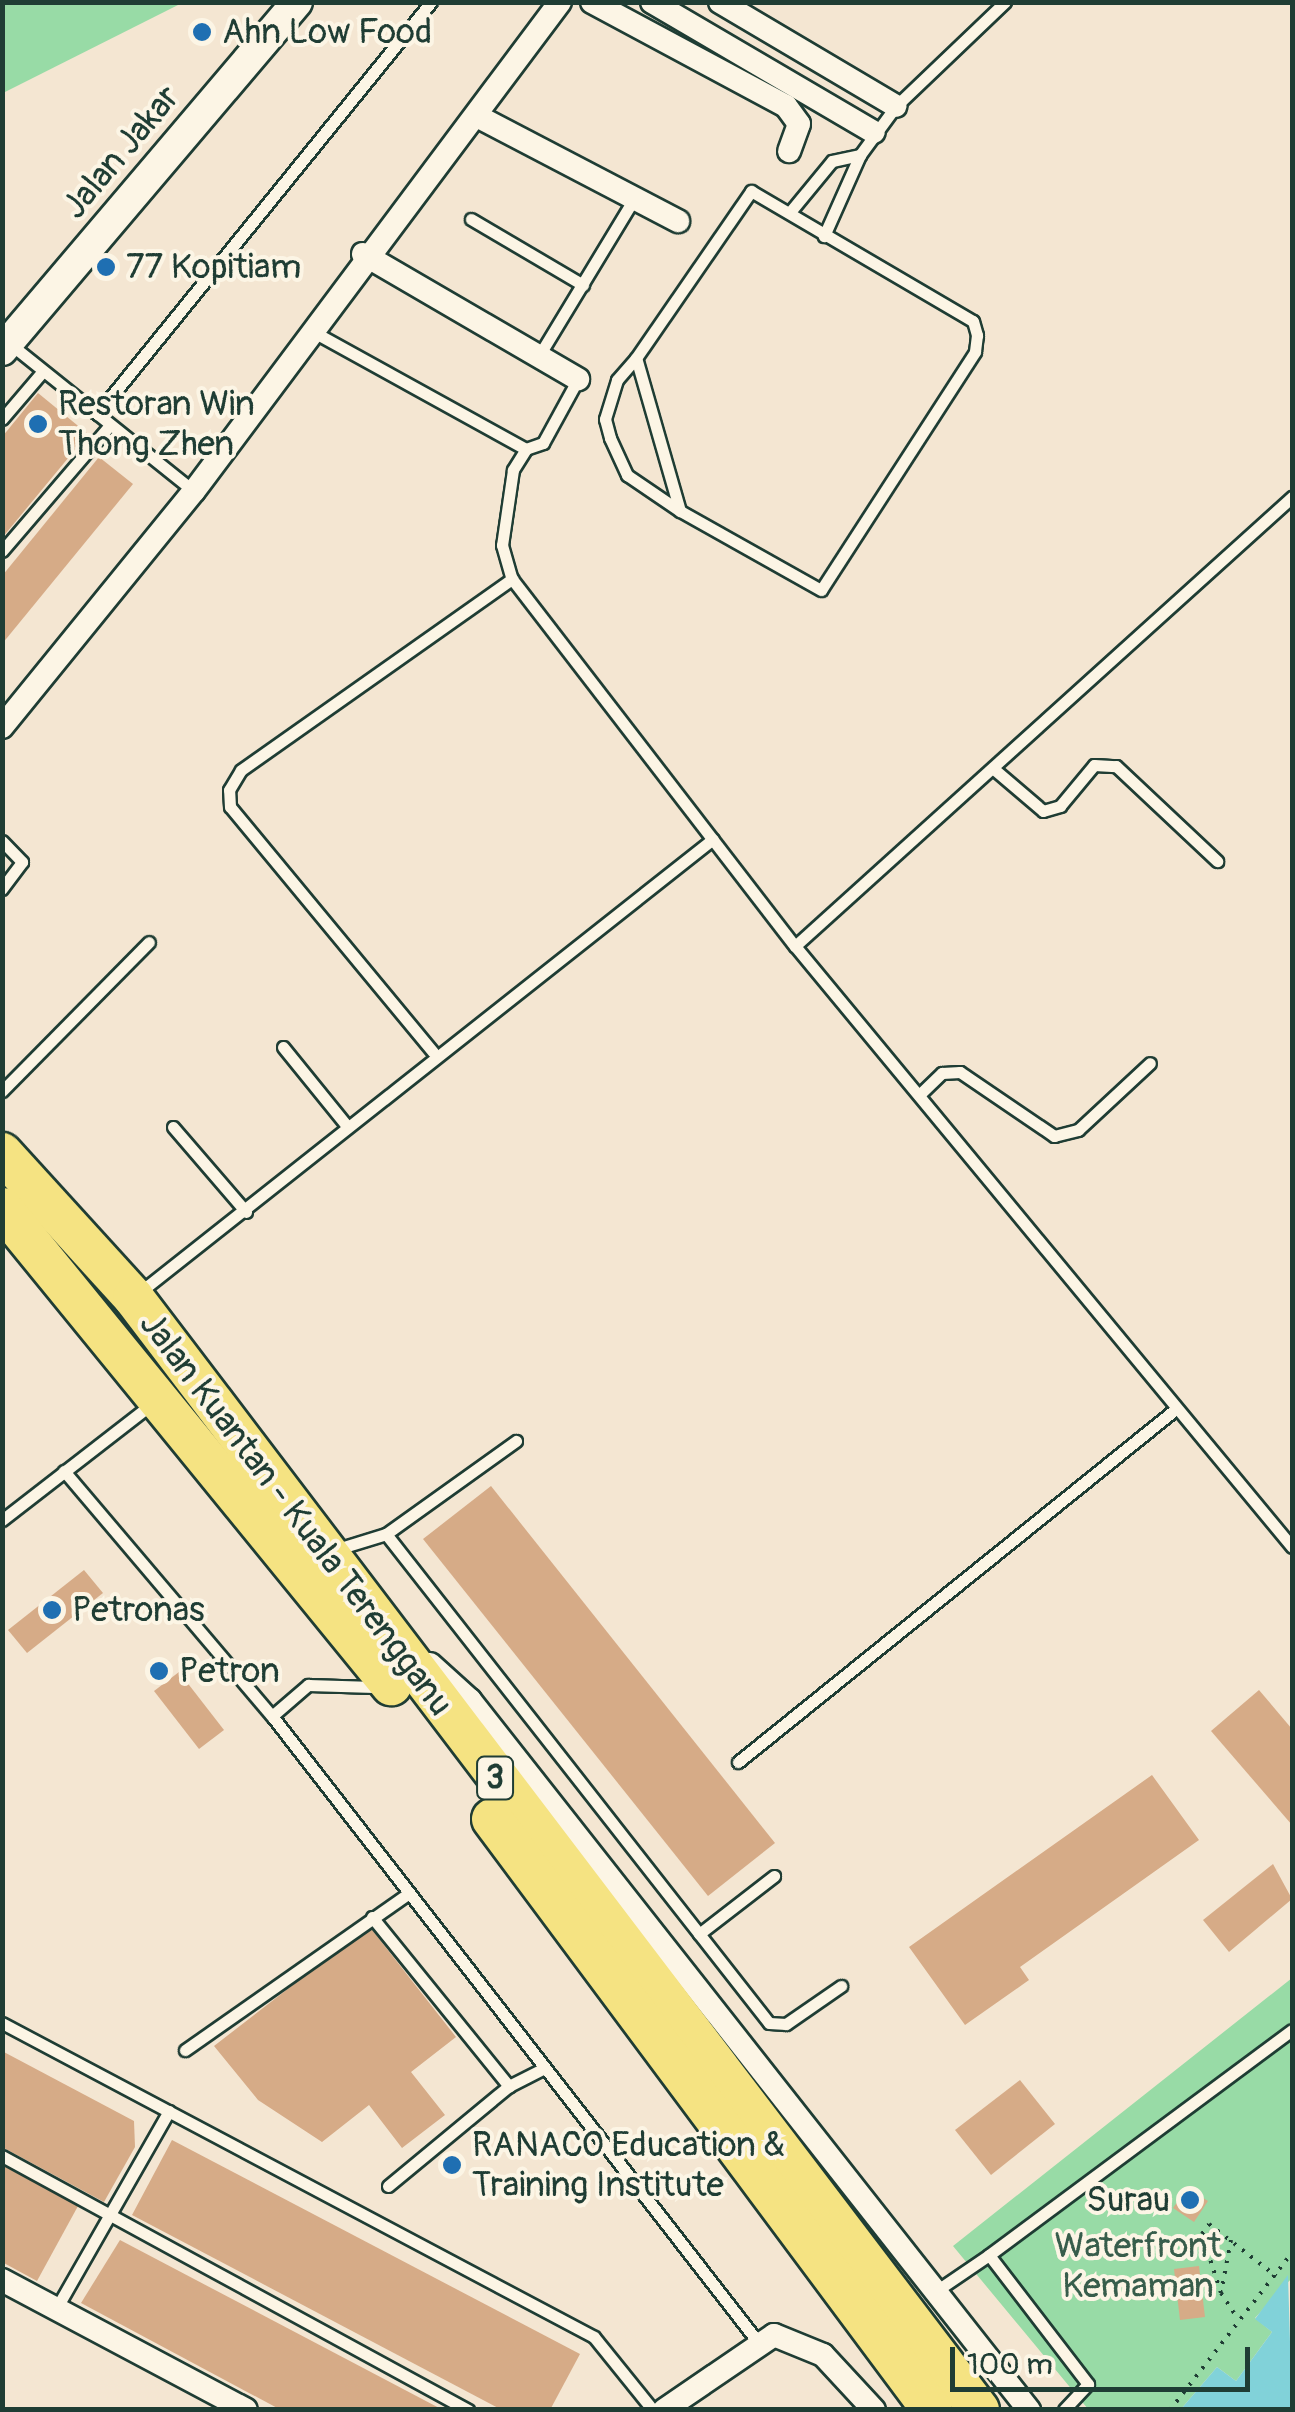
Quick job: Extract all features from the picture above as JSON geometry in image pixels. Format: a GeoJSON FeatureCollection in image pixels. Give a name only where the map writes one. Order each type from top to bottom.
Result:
{"type":"FeatureCollection","features":[{"type":"Feature","properties":{"kind":"highway","name":"Jalan Kuantan - Kuala Terengganu"},"geometry":{"type":"LineString","coordinates":[[2,1153],[133,1298],[326,1554],[845,2267],[932,2410]]}},
{"type":"Feature","properties":{"kind":"highway","name":"Jalan Kuantan - Kuala Terengganu"},"geometry":{"type":"LineString","coordinates":[[2,1208],[405,1701],[845,2267],[979,2410]]}},
{"type":"Feature","properties":{"kind":"main road","name":"Jalan Jakar"},"geometry":{"type":"LineString","coordinates":[[4,338],[272,2]]}},
{"type":"Feature","properties":{"kind":"main road","name":"Jalan Jakar"},"geometry":{"type":"LineString","coordinates":[[4,338],[296,2]]}},
{"type":"Feature","properties":{"kind":"street"},"geometry":{"type":"LineString","coordinates":[[2,727],[194,492],[363,254],[477,116],[560,2]]}},
{"type":"Feature","properties":{"kind":"street"},"geometry":{"type":"LineString","coordinates":[[592,2],[786,106],[799,124],[789,151]]}},
{"type":"Feature","properties":{"kind":"street"},"geometry":{"type":"LineString","coordinates":[[720,2],[896,106]]}},
{"type":"Feature","properties":{"kind":"street"},"geometry":{"type":"LineString","coordinates":[[653,3],[874,132]]}},
{"type":"Feature","properties":{"kind":"street"},"geometry":{"type":"LineString","coordinates":[[477,116],[678,220]]}},
{"type":"Feature","properties":{"kind":"street"},"geometry":{"type":"LineString","coordinates":[[363,254],[578,379]]}},
{"type":"Feature","properties":{"kind":"street"},"geometry":{"type":"LineString","coordinates":[[96,1326],[133,1298]]}},
{"type":"Feature","properties":{"kind":"street"},"geometry":{"type":"LineString","coordinates":[[360,1602],[470,1700],[939,2290],[1029,2410]]}},
{"type":"Feature","properties":{"kind":"street"},"geometry":{"type":"LineString","coordinates":[[2,2280],[246,2410]]}},
{"type":"Feature","properties":{"kind":"street"},"geometry":{"type":"LineString","coordinates":[[664,2410],[758,2342],[787,2336],[815,2350],[874,2410]]}},
{"type":"Feature","properties":{"kind":"lane"},"geometry":{"type":"LineString","coordinates":[[97,414],[431,2]]}},
{"type":"Feature","properties":{"kind":"lane"},"geometry":{"type":"LineString","coordinates":[[824,236],[874,132],[1005,2]]}},
{"type":"Feature","properties":{"kind":"lane"},"geometry":{"type":"LineString","coordinates":[[790,212],[832,161],[860,155]]}},
{"type":"Feature","properties":{"kind":"lane"},"geometry":{"type":"LineString","coordinates":[[751,191],[790,212],[824,236],[973,320],[975,352],[821,590],[680,510],[628,474],[610,438],[613,393],[739,198],[751,191]]}},
{"type":"Feature","properties":{"kind":"lane"},"geometry":{"type":"LineString","coordinates":[[540,354],[635,197]]}},
{"type":"Feature","properties":{"kind":"lane"},"geometry":{"type":"LineString","coordinates":[[471,219],[583,285]]}},
{"type":"Feature","properties":{"kind":"lane"},"geometry":{"type":"LineString","coordinates":[[312,331],[526,449]]}},
{"type":"Feature","properties":{"kind":"lane"},"geometry":{"type":"LineString","coordinates":[[4,338],[194,492]]}},
{"type":"Feature","properties":{"kind":"lane"},"geometry":{"type":"LineString","coordinates":[[636,358],[680,510]]}},
{"type":"Feature","properties":{"kind":"lane"},"geometry":{"type":"LineString","coordinates":[[2,419],[43,371]]}},
{"type":"Feature","properties":{"kind":"lane"},"geometry":{"type":"LineString","coordinates":[[578,379],[543,443],[526,449],[513,470],[502,545],[512,580],[795,946],[1172,1412],[1292,1547]]}},
{"type":"Feature","properties":{"kind":"lane"},"geometry":{"type":"LineString","coordinates":[[2,552],[110,424]]}},
{"type":"Feature","properties":{"kind":"lane"},"geometry":{"type":"LineString","coordinates":[[795,946],[1292,497]]}},
{"type":"Feature","properties":{"kind":"lane"},"geometry":{"type":"LineString","coordinates":[[433,1052],[230,806],[228,790],[241,770],[512,580]]}},
{"type":"Feature","properties":{"kind":"lane"},"geometry":{"type":"LineString","coordinates":[[994,770],[1043,811],[1060,806],[1094,766],[1116,766],[1217,861]]}},
{"type":"Feature","properties":{"kind":"lane"},"geometry":{"type":"LineString","coordinates":[[133,1298],[246,1212],[433,1052],[713,839]]}},
{"type":"Feature","properties":{"kind":"lane"},"geometry":{"type":"LineString","coordinates":[[2,841],[22,862],[2,890]]}},
{"type":"Feature","properties":{"kind":"lane"},"geometry":{"type":"LineString","coordinates":[[2,1091],[150,942]]}},
{"type":"Feature","properties":{"kind":"lane"},"geometry":{"type":"LineString","coordinates":[[283,1047],[347,1126]]}},
{"type":"Feature","properties":{"kind":"lane"},"geometry":{"type":"LineString","coordinates":[[918,1094],[942,1073],[960,1072],[1054,1136],[1078,1130],[1150,1063]]}},
{"type":"Feature","properties":{"kind":"lane"},"geometry":{"type":"LineString","coordinates":[[173,1126],[246,1212]]}},
{"type":"Feature","properties":{"kind":"lane"},"geometry":{"type":"LineString","coordinates":[[2,1520],[156,1400]]}},
{"type":"Feature","properties":{"kind":"lane"},"geometry":{"type":"LineString","coordinates":[[738,1762],[1172,1412]]}},
{"type":"Feature","properties":{"kind":"lane"},"geometry":{"type":"LineString","coordinates":[[326,1554],[386,1534],[516,1441]]}},
{"type":"Feature","properties":{"kind":"lane"},"geometry":{"type":"LineString","coordinates":[[64,1470],[272,1716],[758,2342]]}},
{"type":"Feature","properties":{"kind":"lane"},"geometry":{"type":"LineString","coordinates":[[386,1534],[775,2027],[841,1986]]}},
{"type":"Feature","properties":{"kind":"lane"},"geometry":{"type":"LineString","coordinates":[[272,1716],[308,1685],[339,1680],[405,1701]]}},
{"type":"Feature","properties":{"kind":"lane"},"geometry":{"type":"LineString","coordinates":[[698,1934],[774,1876]]}},
{"type":"Feature","properties":{"kind":"lane"},"geometry":{"type":"LineString","coordinates":[[185,2050],[408,1894]]}},
{"type":"Feature","properties":{"kind":"lane"},"geometry":{"type":"LineString","coordinates":[[372,1918],[509,2086]]}},
{"type":"Feature","properties":{"kind":"lane"},"geometry":{"type":"LineString","coordinates":[[2,2022],[594,2337],[654,2410]]}},
{"type":"Feature","properties":{"kind":"lane"},"geometry":{"type":"LineString","coordinates":[[939,2290],[1292,2030]]}},
{"type":"Feature","properties":{"kind":"lane"},"geometry":{"type":"LineString","coordinates":[[388,2186],[509,2086],[544,2068]]}},
{"type":"Feature","properties":{"kind":"lane"},"geometry":{"type":"LineString","coordinates":[[56,2309],[169,2112]]}},
{"type":"Feature","properties":{"kind":"lane"},"geometry":{"type":"LineString","coordinates":[[2,2156],[468,2410]]}},
{"type":"Feature","properties":{"kind":"lane"},"geometry":{"type":"LineString","coordinates":[[989,2255],[1088,2384],[1064,2410]]}},
{"type":"Feature","properties":{"kind":"path"},"geometry":{"type":"LineString","coordinates":[[1239,2320],[1221,2293],[1202,2234],[1209,2224],[1276,2276]]}},
{"type":"Feature","properties":{"kind":"path"},"geometry":{"type":"LineString","coordinates":[[1221,2293],[1230,2240]]}},
{"type":"Feature","properties":{"kind":"path"},"geometry":{"type":"LineString","coordinates":[[1170,2410],[1292,2253]]}},
{"type":"Feature","properties":{"kind":"green space"},"geometry":{"type":"Polygon","coordinates":[[[3,2],[182,2],[182,3],[3,93],[3,2]]]}},
{"type":"Feature","properties":{"kind":"green space","name":"Waterfront Kemaman"},"geometry":{"type":"Polygon","coordinates":[[[1292,1978],[1292,2278],[1255,2318],[1272,2332],[1236,2381],[1217,2367],[1181,2409],[1088,2409],[953,2246],[1292,1978]]]}},
{"type":"Feature","properties":{"kind":"water"},"geometry":{"type":"Polygon","coordinates":[[[1288,2275],[1292,2409],[1181,2409],[1217,2367],[1236,2381],[1272,2332],[1255,2319],[1288,2275]]]}},
{"type":"Feature","properties":{"kind":"building"},"geometry":{"type":"Polygon","coordinates":[[[38,393],[88,434],[2,538],[2,437],[38,393]]]}},
{"type":"Feature","properties":{"kind":"building"},"geometry":{"type":"Polygon","coordinates":[[[99,457],[133,484],[2,644],[2,576],[99,457]]]}},
{"type":"Feature","properties":{"kind":"building"},"geometry":{"type":"Polygon","coordinates":[[[491,1486],[775,1843],[708,1896],[423,1539],[491,1486]]]}},
{"type":"Feature","properties":{"kind":"building"},"geometry":{"type":"Polygon","coordinates":[[[84,1570],[103,1593],[27,1653],[8,1630],[84,1570]]]}},
{"type":"Feature","properties":{"kind":"building"},"geometry":{"type":"Polygon","coordinates":[[[179,1672],[224,1730],[199,1749],[154,1691],[179,1672]]]}},
{"type":"Feature","properties":{"kind":"building"},"geometry":{"type":"Polygon","coordinates":[[[1259,1690],[1292,1729],[1292,1825],[1211,1731],[1259,1690]]]}},
{"type":"Feature","properties":{"kind":"building"},"geometry":{"type":"Polygon","coordinates":[[[1152,1775],[1199,1840],[1020,1967],[1029,1980],[965,2025],[909,1947],[1152,1775]]]}},
{"type":"Feature","properties":{"kind":"building"},"geometry":{"type":"Polygon","coordinates":[[[1273,1864],[1292,1899],[1229,1952],[1203,1920],[1273,1864]]]}},
{"type":"Feature","properties":{"kind":"building"},"geometry":{"type":"Polygon","coordinates":[[[369,1926],[456,2037],[411,2072],[445,2115],[402,2148],[369,2105],[322,2142],[258,2100],[214,2046],[369,1926]]]}},
{"type":"Feature","properties":{"kind":"building"},"geometry":{"type":"Polygon","coordinates":[[[2,2051],[134,2121],[135,2147],[104,2202],[2,2147],[2,2051]]]}},
{"type":"Feature","properties":{"kind":"building"},"geometry":{"type":"Polygon","coordinates":[[[1020,2080],[1055,2124],[991,2175],[955,2130],[1020,2080]]]}},
{"type":"Feature","properties":{"kind":"building"},"geometry":{"type":"Polygon","coordinates":[[[172,2140],[580,2354],[550,2410],[502,2410],[132,2215],[172,2140]]]}},
{"type":"Feature","properties":{"kind":"building"},"geometry":{"type":"Polygon","coordinates":[[[2,2165],[78,2206],[37,2281],[2,2262],[2,2165]]]}},
{"type":"Feature","properties":{"kind":"building"},"geometry":{"type":"Polygon","coordinates":[[[1187,2188],[1208,2201],[1194,2222],[1173,2208],[1187,2188]]]}},
{"type":"Feature","properties":{"kind":"building"},"geometry":{"type":"Polygon","coordinates":[[[120,2240],[443,2410],[281,2410],[81,2303],[120,2240]]]}},
{"type":"Feature","properties":{"kind":"building"},"geometry":{"type":"Polygon","coordinates":[[[1199,2266],[1205,2317],[1180,2320],[1174,2269],[1199,2266]]]}},
{"type":"Feature","properties":{"kind":"place","name":"Ahn Low Food"},"geometry":{"type":"Point","coordinates":[202,32]}},
{"type":"Feature","properties":{"kind":"place","name":"77 Kopitiam"},"geometry":{"type":"Point","coordinates":[106,267]}},
{"type":"Feature","properties":{"kind":"place","name":"Restoran Win Thong Zhen"},"geometry":{"type":"Point","coordinates":[38,424]}},
{"type":"Feature","properties":{"kind":"place","name":"Petronas"},"geometry":{"type":"Point","coordinates":[52,1610]}},
{"type":"Feature","properties":{"kind":"place","name":"Petron"},"geometry":{"type":"Point","coordinates":[159,1671]}},
{"type":"Feature","properties":{"kind":"place","name":"RANACO Education & Training Institute"},"geometry":{"type":"Point","coordinates":[452,2165]}},
{"type":"Feature","properties":{"kind":"place","name":"Surau"},"geometry":{"type":"Point","coordinates":[1190,2200]}}]}
